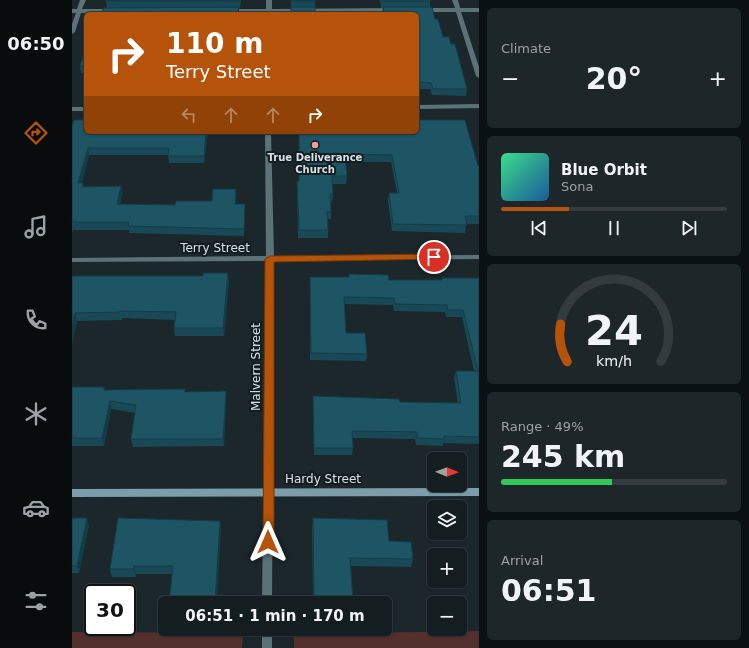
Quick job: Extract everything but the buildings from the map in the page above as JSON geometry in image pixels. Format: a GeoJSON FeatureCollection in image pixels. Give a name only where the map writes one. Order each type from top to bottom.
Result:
{"type":"FeatureCollection","features":[{"type":"Feature","properties":{"kind":"main road","name":"Hardy Street"},"geometry":{"type":"LineString","coordinates":[[72,493],[479,492]]}},
{"type":"Feature","properties":{"kind":"street"},"geometry":{"type":"LineString","coordinates":[[72,32],[83,0]]}},
{"type":"Feature","properties":{"kind":"street"},"geometry":{"type":"LineString","coordinates":[[269,0],[269,12]]}},
{"type":"Feature","properties":{"kind":"street"},"geometry":{"type":"LineString","coordinates":[[455,0],[479,76]]}},
{"type":"Feature","properties":{"kind":"street"},"geometry":{"type":"LineString","coordinates":[[222,11],[269,12],[401,10]]}},
{"type":"Feature","properties":{"kind":"street"},"geometry":{"type":"LineString","coordinates":[[417,10],[479,10]]}},
{"type":"Feature","properties":{"kind":"street"},"geometry":{"type":"LineString","coordinates":[[72,11],[120,11]]}},
{"type":"Feature","properties":{"kind":"street"},"geometry":{"type":"LineString","coordinates":[[419,107],[479,106]]}},
{"type":"Feature","properties":{"kind":"street"},"geometry":{"type":"LineString","coordinates":[[72,108],[84,108]]}},
{"type":"Feature","properties":{"kind":"street","name":"Malvern Street"},"geometry":{"type":"LineString","coordinates":[[267,596],[270,259],[268,134]]}},
{"type":"Feature","properties":{"kind":"street","name":"Terry Street"},"geometry":{"type":"LineString","coordinates":[[72,260],[479,257]]}},
{"type":"Feature","properties":{"kind":"street"},"geometry":{"type":"LineString","coordinates":[[267,636],[267,648]]}},
{"type":"Feature","properties":{"kind":"shaded area"},"geometry":{"type":"Polygon","coordinates":[[[467,631],[479,631],[479,648],[294,648],[294,636],[392,636],[392,632],[427,632],[427,636],[467,636],[467,631]]]}},
{"type":"Feature","properties":{"kind":"shaded area"},"geometry":{"type":"Polygon","coordinates":[[[72,632],[84,632],[84,636],[136,636],[136,632],[158,633],[158,636],[243,636],[242,648],[72,648],[72,632]]]}},
{"type":"Feature","properties":{"kind":"place","name":"True Deliverance Church"},"geometry":{"type":"Point","coordinates":[315,145]}},
{"type":"Feature","properties":{"kind":"route"},"geometry":{"type":"LineString","coordinates":[[268,542],[270,259],[434,257]]}}]}
